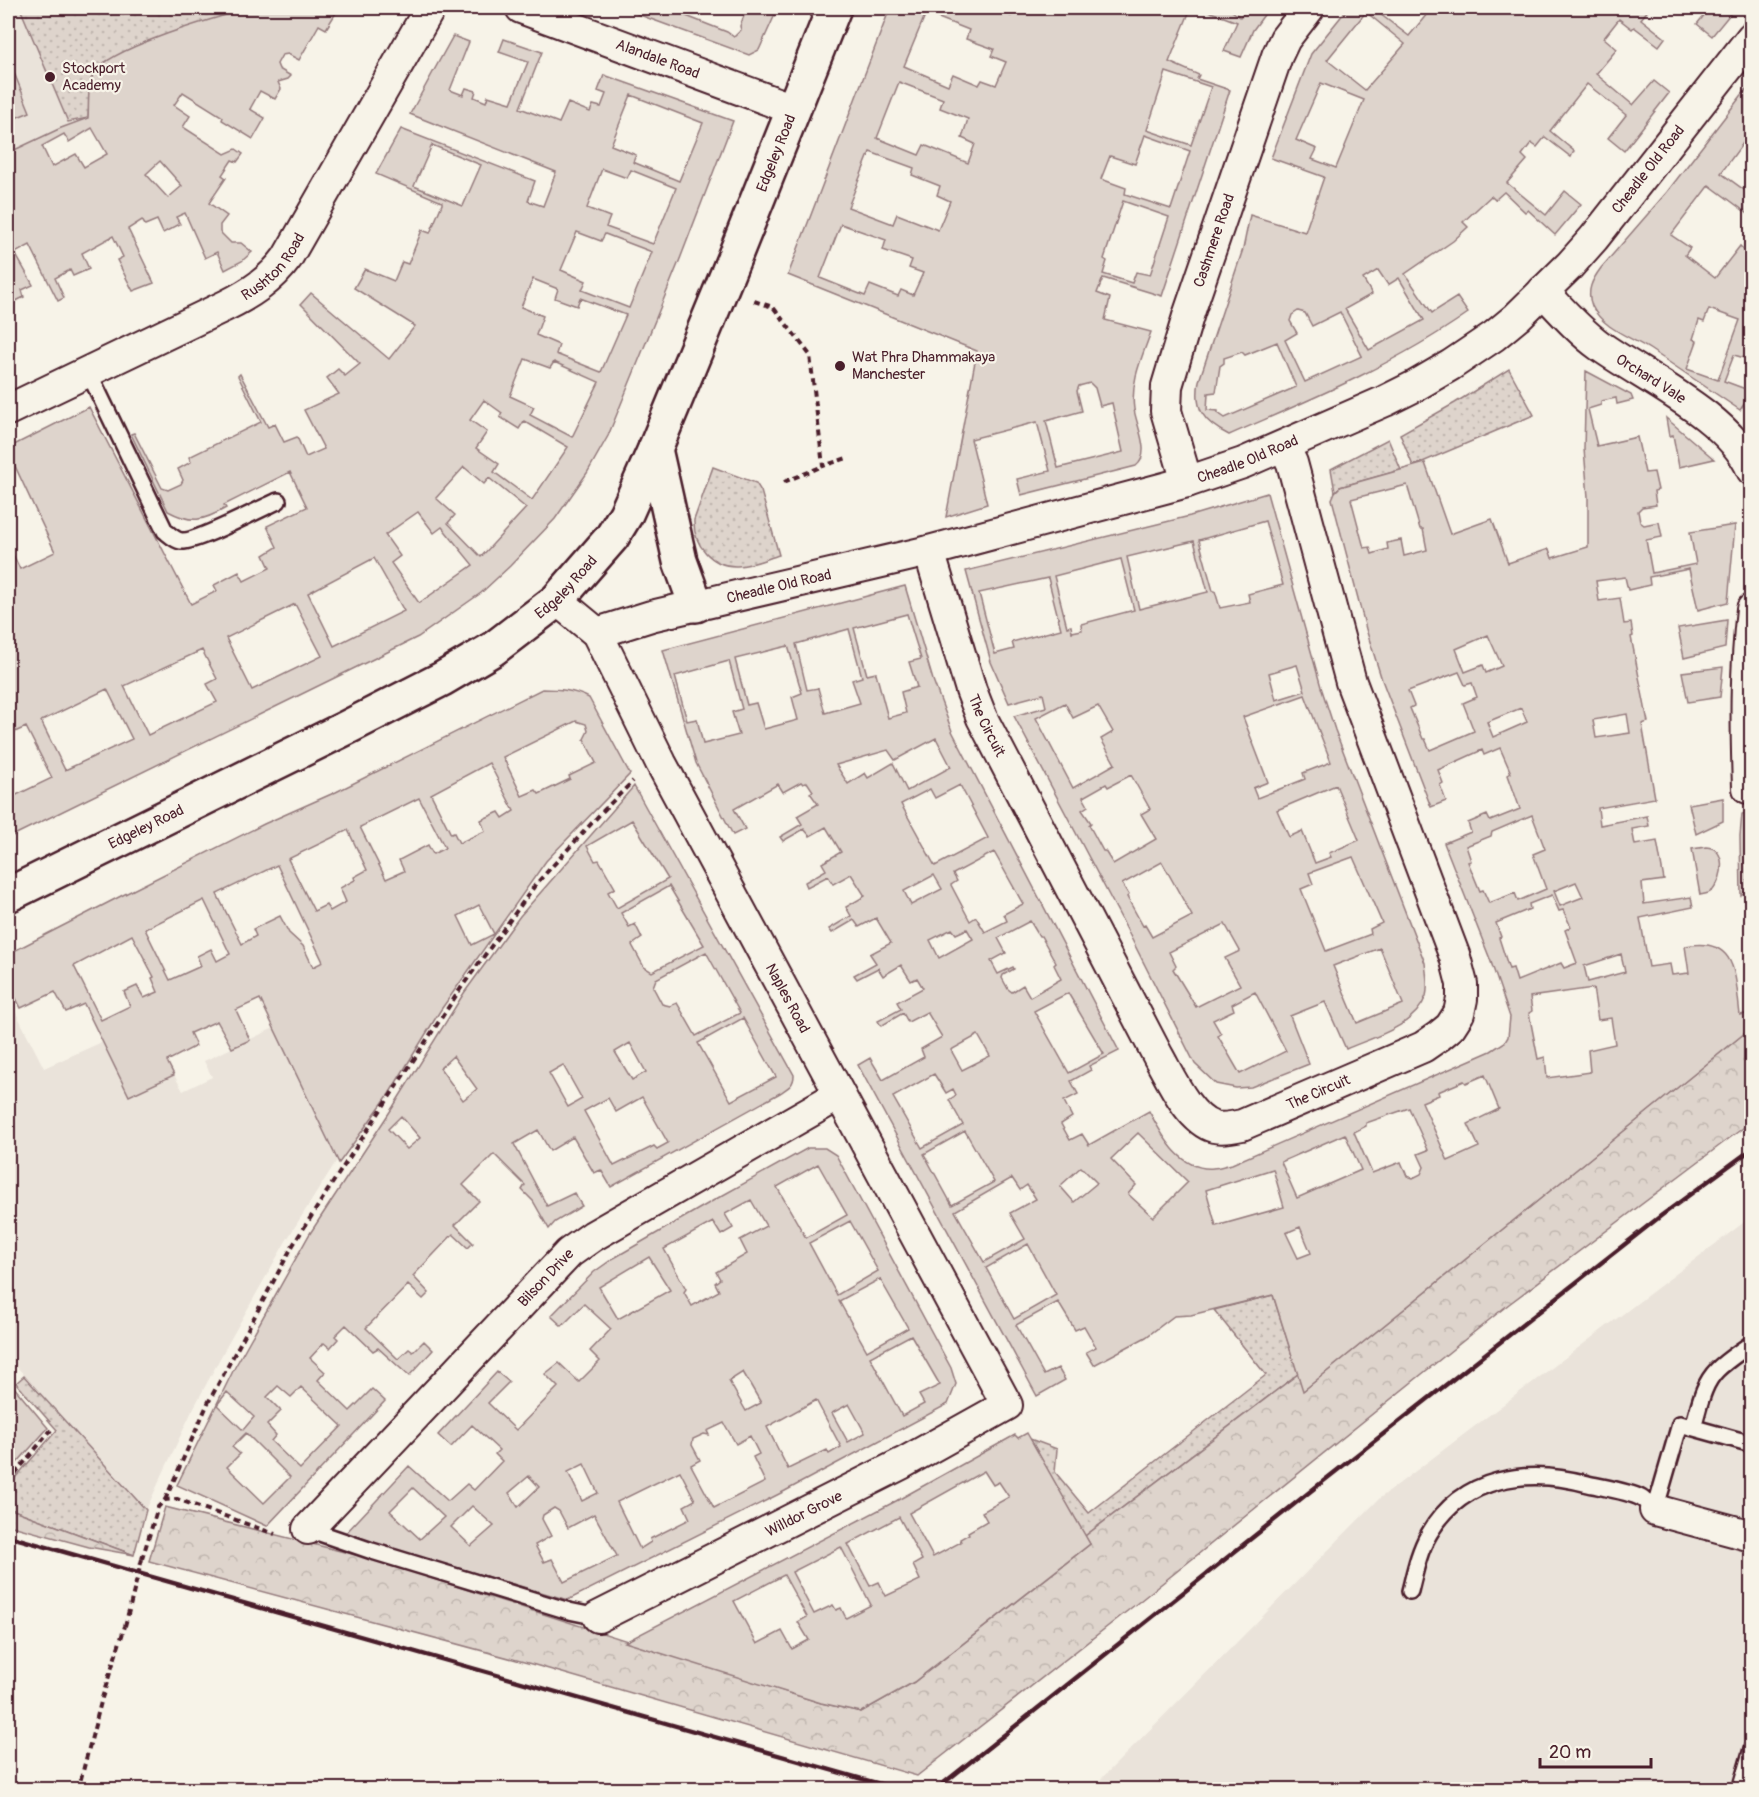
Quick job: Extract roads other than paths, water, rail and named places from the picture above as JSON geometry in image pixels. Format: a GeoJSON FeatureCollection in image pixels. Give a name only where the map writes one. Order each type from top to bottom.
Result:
{"type":"FeatureCollection","features":[{"type":"Feature","properties":{"kind":"main road","name":"Edgeley Road"},"geometry":{"type":"LineString","coordinates":[[8,895],[441,679],[493,649],[557,600],[612,537],[626,514],[721,289],[834,8]]}},
{"type":"Feature","properties":{"kind":"main road"},"geometry":{"type":"LineString","coordinates":[[655,449],[680,561],[696,605]]}},
{"type":"Feature","properties":{"kind":"street","name":"Rushton Road"},"geometry":{"type":"LineString","coordinates":[[8,410],[237,300],[255,290],[278,270],[302,233],[430,8]]}},
{"type":"Feature","properties":{"kind":"street","name":"Alandale Road"},"geometry":{"type":"LineString","coordinates":[[521,8],[793,109]]}},
{"type":"Feature","properties":{"kind":"street","name":"Cashmere Road"},"geometry":{"type":"LineString","coordinates":[[1187,483],[1166,411],[1167,386],[1189,313],[1273,67],[1285,39],[1309,8]]}},
{"type":"Feature","properties":{"kind":"street","name":"Cheadle Old Road"},"geometry":{"type":"LineString","coordinates":[[597,633],[651,616],[929,551],[1187,483],[1284,446],[1424,381],[1494,336],[1544,291],[1594,238],[1752,37]]}},
{"type":"Feature","properties":{"kind":"street","name":"Orchard Vale"},"geometry":{"type":"LineString","coordinates":[[1544,291],[1599,345],[1659,383],[1710,420],[1733,442],[1752,470]]}},
{"type":"Feature","properties":{"kind":"street","name":"The Circuit"},"geometry":{"type":"LineString","coordinates":[[929,551],[971,690],[982,718],[1136,1016],[1191,1110],[1212,1126],[1226,1128],[1242,1125],[1424,1047],[1450,1027],[1460,1013],[1462,999],[1462,984],[1455,957],[1351,682],[1292,464],[1284,446]]}},
{"type":"Feature","properties":{"kind":"street","name":"Naples Road"},"geometry":{"type":"LineString","coordinates":[[557,600],[597,633],[661,763],[1007,1406]]}},
{"type":"Feature","properties":{"kind":"street"},"geometry":{"type":"LineString","coordinates":[[1748,788],[1747,652],[1752,609]]}},
{"type":"Feature","properties":{"kind":"street","name":"Bilson Drive"},"geometry":{"type":"LineString","coordinates":[[308,1528],[569,1253],[664,1194],[838,1095]]}},
{"type":"Feature","properties":{"kind":"street","name":"Willdor Grove"},"geometry":{"type":"LineString","coordinates":[[597,1617],[903,1463],[1007,1406]]}},
{"type":"Feature","properties":{"kind":"street"},"geometry":{"type":"LineString","coordinates":[[1655,1510],[1752,1536]]}},
{"type":"Feature","properties":{"kind":"lane"},"geometry":{"type":"LineString","coordinates":[[88,371],[165,531],[174,538],[183,542],[198,537],[278,501]]}},
{"type":"Feature","properties":{"kind":"lane"},"geometry":{"type":"LineString","coordinates":[[1693,1427],[1705,1388],[1711,1378],[1718,1369],[1752,1343]]}},
{"type":"Feature","properties":{"kind":"lane"},"geometry":{"type":"LineString","coordinates":[[1410,1591],[1419,1557],[1430,1533],[1447,1511],[1474,1489],[1499,1479],[1533,1475],[1572,1479],[1641,1497],[1655,1510],[1680,1424],[1752,1444]]}},
{"type":"Feature","properties":{"kind":"lane"},"geometry":{"type":"LineString","coordinates":[[308,1528],[394,1558],[569,1611],[597,1617]]}},
{"type":"Feature","properties":{"kind":"lane"},"geometry":{"type":"LineString","coordinates":[[1740,1790],[1752,1749]]}},
{"type":"Feature","properties":{"kind":"railway"},"geometry":{"type":"LineString","coordinates":[[935,1790],[1662,1215],[1752,1149]]}},
{"type":"Feature","properties":{"kind":"railway"},"geometry":{"type":"LineString","coordinates":[[8,1536],[901,1790]]}},
{"type":"Feature","properties":{"kind":"place","name":"Stockport Academy"},"geometry":{"type":"Point","coordinates":[50,77]}},
{"type":"Feature","properties":{"kind":"place","name":"Wat Phra Dhammakaya Manchester"},"geometry":{"type":"Point","coordinates":[840,366]}}]}
